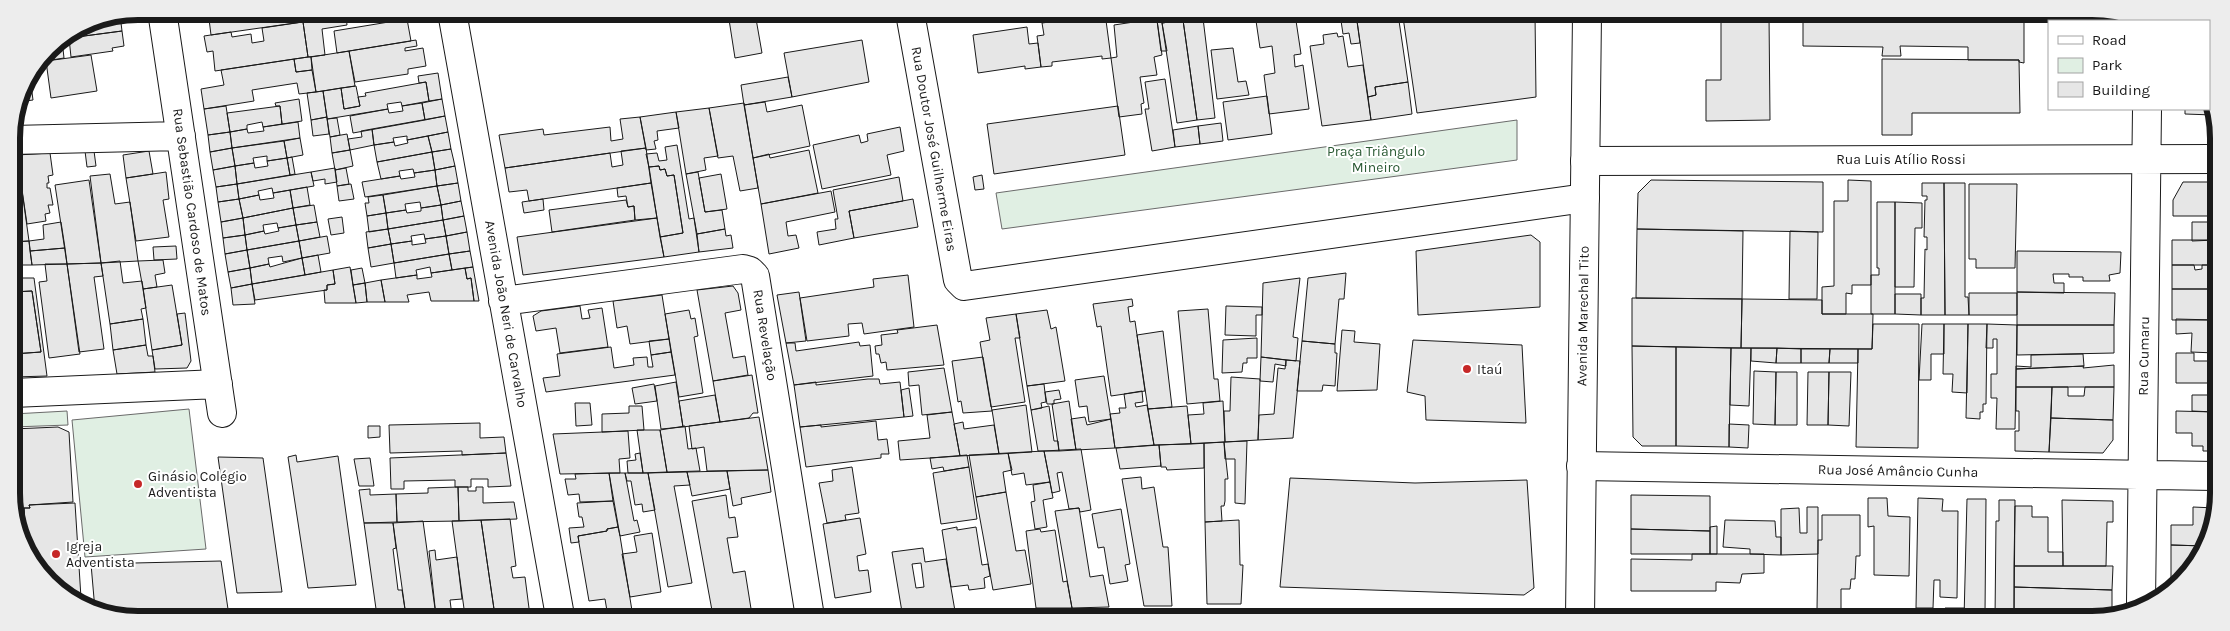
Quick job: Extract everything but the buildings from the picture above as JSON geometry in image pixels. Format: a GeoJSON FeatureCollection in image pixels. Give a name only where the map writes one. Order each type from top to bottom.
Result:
{"type":"FeatureCollection","features":[{"type":"Feature","properties":{"kind":"street","name":"Rua Sebastião Cardoso de Matos"},"geometry":{"type":"LineString","coordinates":[[163,20],[222,413]]}},
{"type":"Feature","properties":{"kind":"street","name":"Avenida João Neri de Carvalho"},"geometry":{"type":"LineString","coordinates":[[453,20],[559,611]]}},
{"type":"Feature","properties":{"kind":"street","name":"Rua Doutor José Guilherme Eiras"},"geometry":{"type":"LineString","coordinates":[[911,20],[958,280],[964,286],[1585,198]]}},
{"type":"Feature","properties":{"kind":"street","name":"Avenida Marechal Tito"},"geometry":{"type":"LineString","coordinates":[[1580,611],[1587,20]]}},
{"type":"Feature","properties":{"kind":"street","name":"Rua Cumaru"},"geometry":{"type":"LineString","coordinates":[[2141,600],[2146,110]]}},
{"type":"Feature","properties":{"kind":"street"},"geometry":{"type":"LineString","coordinates":[[20,140],[181,136]]}},
{"type":"Feature","properties":{"kind":"street","name":"Rua Luis Atílio Rossi"},"geometry":{"type":"LineString","coordinates":[[1585,161],[2210,159]]}},
{"type":"Feature","properties":{"kind":"street","name":"Rua Revelação"},"geometry":{"type":"LineString","coordinates":[[503,301],[743,269],[750,270],[755,276],[809,611]]}},
{"type":"Feature","properties":{"kind":"street"},"geometry":{"type":"LineString","coordinates":[[20,393],[218,384]]}},
{"type":"Feature","properties":{"kind":"street","name":"Rua José Amâncio Cunha"},"geometry":{"type":"LineString","coordinates":[[1581,466],[2210,476]]}},
{"type":"Feature","properties":{"kind":"green space","name":"Praça Triângulo Mineiro"},"geometry":{"type":"Polygon","coordinates":[[[1517,120],[1517,160],[1002,229],[996,193],[1517,120]]]}},
{"type":"Feature","properties":{"kind":"green space","name":"Ginásio Colégio Adventista"},"geometry":{"type":"Polygon","coordinates":[[[189,409],[206,549],[85,557],[72,420],[189,409]]]}},
{"type":"Feature","properties":{"kind":"green space"},"geometry":{"type":"Polygon","coordinates":[[[67,411],[68,425],[20,427],[20,414],[67,411]]]}},
{"type":"Feature","properties":{"kind":"place","name":"Itaú"},"geometry":{"type":"Point","coordinates":[1467,369]}},
{"type":"Feature","properties":{"kind":"place","name":"Ginásio Colégio Adventista"},"geometry":{"type":"Point","coordinates":[138,484]}},
{"type":"Feature","properties":{"kind":"place","name":"Igreja Adventista"},"geometry":{"type":"Point","coordinates":[56,554]}}]}
